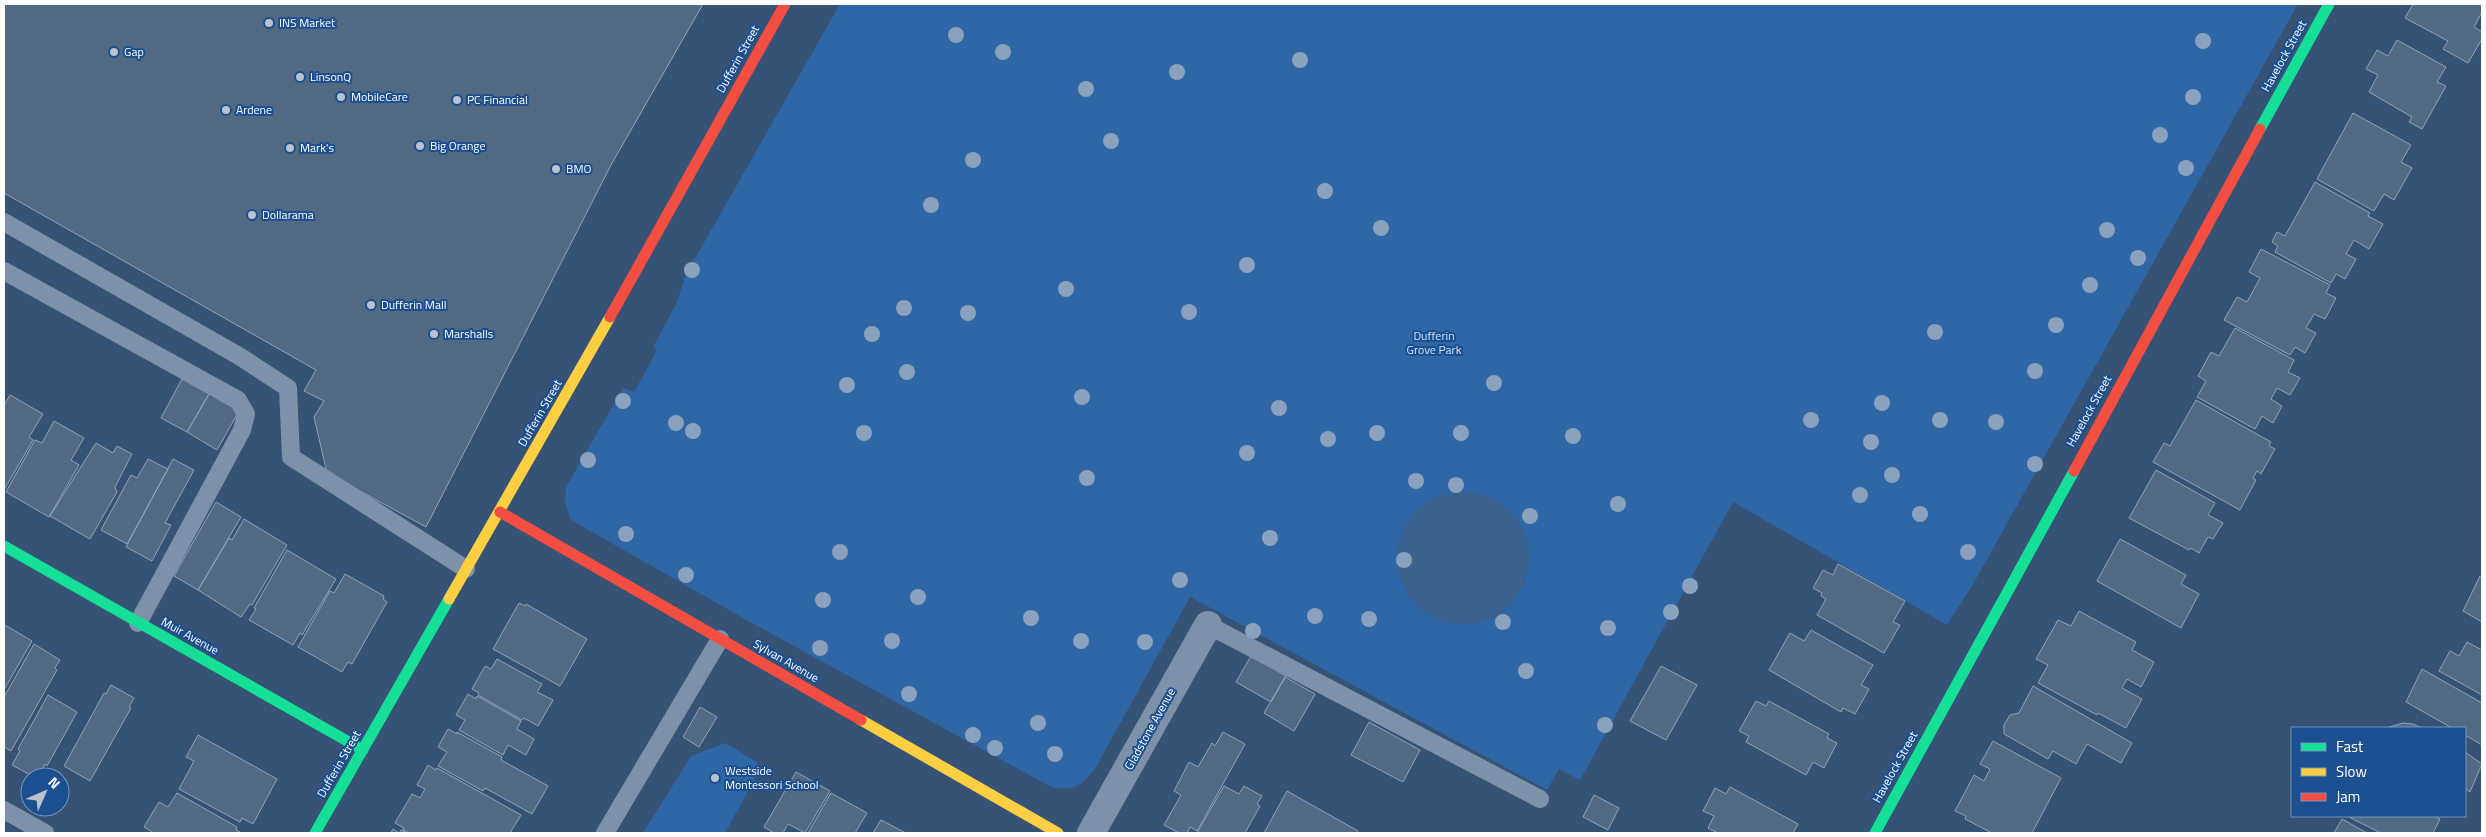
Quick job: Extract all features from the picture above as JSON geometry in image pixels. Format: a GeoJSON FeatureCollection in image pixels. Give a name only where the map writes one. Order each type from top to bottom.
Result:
{"type":"FeatureCollection","features":[{"type":"Feature","properties":{"kind":"street","name":"Dufferin Street"},"geometry":{"type":"LineString","coordinates":[[315,833],[500,512],[785,4]]}},
{"type":"Feature","properties":{"kind":"street","name":"Havelock Street"},"geometry":{"type":"LineString","coordinates":[[1875,833],[2329,4]]}},
{"type":"Feature","properties":{"kind":"street","name":"Sylvan Avenue"},"geometry":{"type":"LineString","coordinates":[[500,512],[1058,833]]}},
{"type":"Feature","properties":{"kind":"street","name":"Muir Avenue"},"geometry":{"type":"LineString","coordinates":[[4,546],[364,750]]}},
{"type":"Feature","properties":{"kind":"street","name":"Gladstone Avenue"},"geometry":{"type":"LineString","coordinates":[[1091,833],[1208,625]]}},
{"type":"Feature","properties":{"kind":"lane"},"geometry":{"type":"LineString","coordinates":[[4,222],[239,356],[288,388],[291,457],[466,570]]}},
{"type":"Feature","properties":{"kind":"lane"},"geometry":{"type":"LineString","coordinates":[[4,271],[238,400],[246,414],[242,430],[138,622]]}},
{"type":"Feature","properties":{"kind":"lane"},"geometry":{"type":"LineString","coordinates":[[1208,625],[1540,799]]}},
{"type":"Feature","properties":{"kind":"lane"},"geometry":{"type":"LineString","coordinates":[[605,833],[720,639]]}},
{"type":"Feature","properties":{"kind":"lane"},"geometry":{"type":"LineString","coordinates":[[4,810],[45,833]]}},
{"type":"Feature","properties":{"kind":"green space","name":"Dufferin Grove Park"},"geometry":{"type":"Polygon","coordinates":[[[840,4],[2298,4],[1972,586],[1947,625],[1733,502],[1580,780],[1559,769],[1547,790],[1190,597],[1095,769],[1086,780],[1076,786],[1065,789],[1051,787],[750,622],[571,520],[565,503],[566,487],[623,388],[634,392],[657,350],[653,347],[677,302],[686,274],[840,4]]]}},
{"type":"Feature","properties":{"kind":"green space"},"geometry":{"type":"Polygon","coordinates":[[[725,743],[757,762],[759,771],[725,833],[643,833],[691,756],[725,743]]]}},
{"type":"Feature","properties":{"kind":"shaded area"},"geometry":{"type":"Polygon","coordinates":[[[1463,492],[1476,493],[1488,497],[1510,511],[1524,533],[1528,545],[1528,571],[1524,583],[1510,605],[1488,619],[1476,623],[1463,624],[1450,623],[1438,619],[1416,605],[1402,583],[1398,571],[1397,558],[1398,545],[1402,533],[1416,511],[1438,497],[1450,493],[1463,492]]]}},
{"type":"Feature","properties":{"kind":"building","name":"Dufferin Mall"},"geometry":{"type":"Polygon","coordinates":[[[4,4],[703,4],[611,165],[426,527],[327,473],[314,417],[324,401],[304,391],[316,370],[4,193],[4,4]]]}},
{"type":"Feature","properties":{"kind":"building"},"geometry":{"type":"Polygon","coordinates":[[[2413,4],[2482,4],[2482,12],[2474,27],[2482,32],[2482,39],[2468,63],[2443,49],[2448,41],[2405,18],[2413,4]]]}},
{"type":"Feature","properties":{"kind":"building"},"geometry":{"type":"Polygon","coordinates":[[[2397,40],[2446,67],[2437,82],[2446,86],[2422,129],[2409,122],[2412,117],[2369,92],[2378,75],[2366,69],[2377,50],[2388,56],[2397,40]]]}},
{"type":"Feature","properties":{"kind":"building"},"geometry":{"type":"Polygon","coordinates":[[[2353,113],[2411,145],[2401,162],[2412,168],[2394,200],[2384,194],[2374,211],[2317,179],[2353,113]]]}},
{"type":"Feature","properties":{"kind":"building"},"geometry":{"type":"Polygon","coordinates":[[[2315,182],[2370,213],[2368,216],[2383,224],[2369,249],[2354,240],[2346,254],[2356,259],[2345,279],[2336,274],[2331,283],[2275,252],[2278,246],[2272,242],[2277,232],[2285,236],[2315,182]]]}},
{"type":"Feature","properties":{"kind":"building"},"geometry":{"type":"Polygon","coordinates":[[[2261,249],[2330,285],[2326,293],[2336,298],[2325,319],[2314,314],[2306,328],[2316,333],[2305,353],[2295,347],[2290,355],[2224,320],[2237,297],[2247,302],[2260,278],[2249,272],[2261,249]]]}},
{"type":"Feature","properties":{"kind":"building"},"geometry":{"type":"Polygon","coordinates":[[[2235,328],[2294,360],[2288,372],[2300,378],[2290,395],[2277,388],[2271,399],[2282,406],[2273,423],[2262,416],[2255,429],[2197,397],[2206,381],[2198,376],[2211,352],[2219,356],[2235,328]]]}},
{"type":"Feature","properties":{"kind":"building"},"geometry":{"type":"Polygon","coordinates":[[[182,379],[209,394],[187,432],[161,418],[182,379]]]}},
{"type":"Feature","properties":{"kind":"building"},"geometry":{"type":"Polygon","coordinates":[[[209,394],[239,411],[217,450],[187,432],[209,394]]]}},
{"type":"Feature","properties":{"kind":"building"},"geometry":{"type":"Polygon","coordinates":[[[10,395],[43,414],[29,437],[33,440],[4,490],[4,406],[10,395]]]}},
{"type":"Feature","properties":{"kind":"building"},"geometry":{"type":"Polygon","coordinates":[[[2196,400],[2271,442],[2269,446],[2275,449],[2261,474],[2257,471],[2253,478],[2256,480],[2240,510],[2153,462],[2164,443],[2170,446],[2196,400]]]}},
{"type":"Feature","properties":{"kind":"building"},"geometry":{"type":"Polygon","coordinates":[[[54,421],[84,438],[71,460],[79,465],[49,517],[6,492],[35,440],[42,443],[54,421]]]}},
{"type":"Feature","properties":{"kind":"building"},"geometry":{"type":"Polygon","coordinates":[[[96,443],[113,453],[117,446],[132,454],[115,487],[117,492],[90,539],[50,516],[96,443]]]}},
{"type":"Feature","properties":{"kind":"building"},"geometry":{"type":"Polygon","coordinates":[[[148,459],[168,469],[127,544],[101,530],[131,475],[137,478],[148,459]]]}},
{"type":"Feature","properties":{"kind":"building"},"geometry":{"type":"Polygon","coordinates":[[[173,459],[194,470],[165,523],[171,525],[152,561],[126,547],[173,459]]]}},
{"type":"Feature","properties":{"kind":"building"},"geometry":{"type":"Polygon","coordinates":[[[2156,470],[2215,503],[2208,515],[2223,523],[2213,539],[2208,537],[2199,553],[2191,548],[2189,550],[2129,518],[2156,470]]]}},
{"type":"Feature","properties":{"kind":"building"},"geometry":{"type":"Polygon","coordinates":[[[216,502],[241,517],[198,590],[174,576],[216,502]]]}},
{"type":"Feature","properties":{"kind":"building"},"geometry":{"type":"Polygon","coordinates":[[[244,519],[287,545],[252,605],[250,604],[241,617],[198,590],[229,538],[232,540],[244,519]]]}},
{"type":"Feature","properties":{"kind":"building"},"geometry":{"type":"Polygon","coordinates":[[[2120,539],[2186,575],[2181,584],[2199,594],[2181,628],[2097,581],[2120,539]]]}},
{"type":"Feature","properties":{"kind":"building"},"geometry":{"type":"Polygon","coordinates":[[[287,550],[336,579],[302,635],[300,633],[293,645],[249,620],[287,550]]]}},
{"type":"Feature","properties":{"kind":"building"},"geometry":{"type":"Polygon","coordinates":[[[1838,564],[1905,601],[1893,622],[1900,625],[1884,653],[1817,615],[1826,599],[1821,596],[1822,593],[1813,588],[1823,570],[1833,575],[1838,564]]]}},
{"type":"Feature","properties":{"kind":"building"},"geometry":{"type":"Polygon","coordinates":[[[345,574],[384,596],[383,599],[387,602],[352,664],[348,662],[342,672],[298,647],[330,591],[334,593],[345,574]]]}},
{"type":"Feature","properties":{"kind":"building"},"geometry":{"type":"Polygon","coordinates":[[[2480,576],[2482,577],[2482,622],[2463,611],[2480,576]]]}},
{"type":"Feature","properties":{"kind":"building"},"geometry":{"type":"Polygon","coordinates":[[[519,603],[525,606],[526,604],[587,639],[560,686],[493,649],[519,603]]]}},
{"type":"Feature","properties":{"kind":"building"},"geometry":{"type":"Polygon","coordinates":[[[2079,611],[2136,642],[2132,650],[2154,662],[2141,687],[2127,679],[2122,688],[2142,699],[2126,728],[2098,713],[2097,715],[2038,683],[2048,665],[2036,659],[2058,620],[2071,626],[2079,611]]]}},
{"type":"Feature","properties":{"kind":"building"},"geometry":{"type":"Polygon","coordinates":[[[5,625],[32,641],[4,690],[4,627],[5,625]]]}},
{"type":"Feature","properties":{"kind":"building"},"geometry":{"type":"Polygon","coordinates":[[[1811,630],[1873,665],[1861,685],[1869,689],[1855,714],[1843,708],[1841,712],[1769,670],[1790,633],[1804,641],[1811,630]]]}},
{"type":"Feature","properties":{"kind":"building"},"geometry":{"type":"Polygon","coordinates":[[[2467,642],[2482,650],[2482,695],[2439,671],[2450,651],[2459,656],[2467,642]]]}},
{"type":"Feature","properties":{"kind":"building"},"geometry":{"type":"Polygon","coordinates":[[[34,644],[60,660],[55,668],[57,670],[11,751],[4,747],[4,697],[34,644]]]}},
{"type":"Feature","properties":{"kind":"building"},"geometry":{"type":"Polygon","coordinates":[[[1251,656],[1286,676],[1271,702],[1236,682],[1251,656]]]}},
{"type":"Feature","properties":{"kind":"building"},"geometry":{"type":"Polygon","coordinates":[[[497,659],[542,684],[537,692],[553,700],[538,726],[524,718],[522,720],[478,695],[479,693],[472,689],[485,666],[491,669],[497,659]]]}},
{"type":"Feature","properties":{"kind":"building"},"geometry":{"type":"Polygon","coordinates":[[[1661,666],[1697,685],[1666,740],[1630,721],[1661,666]]]}},
{"type":"Feature","properties":{"kind":"building"},"geometry":{"type":"Polygon","coordinates":[[[2422,669],[2482,703],[2482,745],[2466,736],[2466,727],[2450,727],[2406,702],[2422,669]]]}},
{"type":"Feature","properties":{"kind":"building"},"geometry":{"type":"Polygon","coordinates":[[[1285,677],[1315,694],[1294,731],[1264,713],[1285,677]]]}},
{"type":"Feature","properties":{"kind":"building"},"geometry":{"type":"Polygon","coordinates":[[[111,685],[134,698],[129,707],[131,708],[90,781],[70,769],[70,767],[64,766],[104,693],[106,694],[111,685]]]}},
{"type":"Feature","properties":{"kind":"building"},"geometry":{"type":"Polygon","coordinates":[[[2033,686],[2132,743],[2121,763],[2087,744],[2076,764],[2053,751],[2048,759],[2004,734],[2004,725],[2010,715],[2019,713],[2033,686]]]}},
{"type":"Feature","properties":{"kind":"building"},"geometry":{"type":"Polygon","coordinates":[[[468,694],[476,699],[477,696],[521,721],[517,729],[534,739],[526,755],[508,745],[503,755],[459,730],[465,720],[456,715],[468,694]]]}},
{"type":"Feature","properties":{"kind":"building"},"geometry":{"type":"Polygon","coordinates":[[[48,695],[77,712],[47,766],[45,764],[43,767],[20,767],[20,769],[12,765],[20,751],[18,749],[48,695]]]}},
{"type":"Feature","properties":{"kind":"building"},"geometry":{"type":"Polygon","coordinates":[[[1756,701],[1766,706],[1769,701],[1829,734],[1827,738],[1837,743],[1824,768],[1813,762],[1806,775],[1746,742],[1749,736],[1739,731],[1756,701]]]}},
{"type":"Feature","properties":{"kind":"building"},"geometry":{"type":"Polygon","coordinates":[[[700,707],[717,717],[699,747],[683,737],[700,707]]]}},
{"type":"Feature","properties":{"kind":"building"},"geometry":{"type":"Polygon","coordinates":[[[1369,722],[1420,750],[1403,782],[1351,755],[1369,722]]]}},
{"type":"Feature","properties":{"kind":"building"},"geometry":{"type":"Polygon","coordinates":[[[2403,723],[2420,727],[2389,727],[2403,723]]]}},
{"type":"Feature","properties":{"kind":"building"},"geometry":{"type":"Polygon","coordinates":[[[448,729],[502,757],[501,760],[548,786],[532,814],[485,788],[483,791],[438,766],[447,752],[438,747],[448,729]]]}},
{"type":"Feature","properties":{"kind":"building"},"geometry":{"type":"Polygon","coordinates":[[[1223,732],[1245,744],[1197,831],[1190,827],[1187,833],[1179,833],[1164,825],[1181,795],[1174,791],[1189,762],[1198,767],[1212,743],[1215,746],[1223,732]]]}},
{"type":"Feature","properties":{"kind":"building"},"geometry":{"type":"Polygon","coordinates":[[[198,735],[277,779],[253,824],[242,818],[240,822],[179,789],[194,761],[186,757],[198,735]]]}},
{"type":"Feature","properties":{"kind":"building"},"geometry":{"type":"Polygon","coordinates":[[[1993,741],[2061,778],[2032,833],[1992,833],[1965,819],[1966,816],[1955,811],[1974,775],[1984,781],[1990,769],[1980,764],[1993,741]]]}},
{"type":"Feature","properties":{"kind":"building"},"geometry":{"type":"Polygon","coordinates":[[[2466,753],[2482,764],[2470,792],[2466,789],[2466,753]]]}},
{"type":"Feature","properties":{"kind":"building"},"geometry":{"type":"Polygon","coordinates":[[[428,765],[436,770],[437,768],[521,815],[510,833],[409,833],[403,830],[404,828],[395,823],[412,794],[420,798],[425,789],[417,785],[428,765]]]}},
{"type":"Feature","properties":{"kind":"building"},"geometry":{"type":"Polygon","coordinates":[[[796,772],[830,791],[805,833],[788,824],[783,833],[774,833],[764,827],[796,772]]]}},
{"type":"Feature","properties":{"kind":"building"},"geometry":{"type":"Polygon","coordinates":[[[1224,786],[1239,794],[1244,786],[1262,796],[1257,804],[1260,806],[1245,833],[1197,833],[1224,786]]]}},
{"type":"Feature","properties":{"kind":"building"},"geometry":{"type":"Polygon","coordinates":[[[1730,787],[1798,824],[1793,833],[1718,833],[1708,828],[1714,816],[1703,811],[1715,788],[1726,794],[1730,787]]]}},
{"type":"Feature","properties":{"kind":"building"},"geometry":{"type":"Polygon","coordinates":[[[1287,791],[1358,831],[1357,833],[1264,833],[1287,791]]]}},
{"type":"Feature","properties":{"kind":"building"},"geometry":{"type":"Polygon","coordinates":[[[177,793],[237,827],[236,830],[242,833],[154,833],[144,827],[159,802],[168,807],[177,793]]]}},
{"type":"Feature","properties":{"kind":"building"},"geometry":{"type":"Polygon","coordinates":[[[831,793],[867,813],[855,833],[808,833],[831,793]]]}},
{"type":"Feature","properties":{"kind":"building"},"geometry":{"type":"Polygon","coordinates":[[[1594,795],[1619,808],[1608,830],[1583,817],[1594,795]]]}},
{"type":"Feature","properties":{"kind":"building"},"geometry":{"type":"Polygon","coordinates":[[[2349,817],[2436,817],[2440,819],[2433,833],[2381,833],[2349,817]]]}},
{"type":"Feature","properties":{"kind":"building"},"geometry":{"type":"Polygon","coordinates":[[[2342,819],[2367,833],[2334,833],[2342,819]]]}},
{"type":"Feature","properties":{"kind":"building"},"geometry":{"type":"Polygon","coordinates":[[[881,820],[906,833],[873,833],[881,820]]]}},
{"type":"Feature","properties":{"kind":"building"},"geometry":{"type":"Polygon","coordinates":[[[393,829],[399,833],[391,833],[393,829]]]}},
{"type":"Feature","properties":{"kind":"traffic: fast"},"geometry":{"type":"LineString","coordinates":[[2260,129],[2329,4]]}},
{"type":"Feature","properties":{"kind":"traffic: fast"},"geometry":{"type":"LineString","coordinates":[[1875,833],[2074,471]]}},
{"type":"Feature","properties":{"kind":"traffic: fast"},"geometry":{"type":"LineString","coordinates":[[4,546],[363,750]]}},
{"type":"Feature","properties":{"kind":"traffic: fast"},"geometry":{"type":"LineString","coordinates":[[315,833],[449,599]]}},
{"type":"Feature","properties":{"kind":"traffic: slow"},"geometry":{"type":"LineString","coordinates":[[449,599],[610,317]]}},
{"type":"Feature","properties":{"kind":"traffic: slow"},"geometry":{"type":"LineString","coordinates":[[861,720],[1058,833]]}},
{"type":"Feature","properties":{"kind":"traffic: jam"},"geometry":{"type":"LineString","coordinates":[[610,317],[785,4]]}},
{"type":"Feature","properties":{"kind":"traffic: jam"},"geometry":{"type":"LineString","coordinates":[[2074,471],[2260,129]]}},
{"type":"Feature","properties":{"kind":"traffic: jam"},"geometry":{"type":"LineString","coordinates":[[500,512],[861,720]]}},
{"type":"Feature","properties":{"kind":"place","name":"INS Market"},"geometry":{"type":"Point","coordinates":[269,23]}},
{"type":"Feature","properties":{"kind":"place","name":"Gap"},"geometry":{"type":"Point","coordinates":[114,52]}},
{"type":"Feature","properties":{"kind":"place","name":"LinsonQ"},"geometry":{"type":"Point","coordinates":[300,77]}},
{"type":"Feature","properties":{"kind":"place","name":"MobileCare"},"geometry":{"type":"Point","coordinates":[341,97]}},
{"type":"Feature","properties":{"kind":"place","name":"PC Financial"},"geometry":{"type":"Point","coordinates":[457,100]}},
{"type":"Feature","properties":{"kind":"place","name":"Ardene"},"geometry":{"type":"Point","coordinates":[226,110]}},
{"type":"Feature","properties":{"kind":"place","name":"Big Orange"},"geometry":{"type":"Point","coordinates":[420,146]}},
{"type":"Feature","properties":{"kind":"place","name":"Mark's"},"geometry":{"type":"Point","coordinates":[290,148]}},
{"type":"Feature","properties":{"kind":"place","name":"BMO"},"geometry":{"type":"Point","coordinates":[556,169]}},
{"type":"Feature","properties":{"kind":"place","name":"Dollarama"},"geometry":{"type":"Point","coordinates":[252,215]}},
{"type":"Feature","properties":{"kind":"place","name":"Dufferin Mall"},"geometry":{"type":"Point","coordinates":[371,305]}},
{"type":"Feature","properties":{"kind":"place","name":"Marshalls"},"geometry":{"type":"Point","coordinates":[434,334]}},
{"type":"Feature","properties":{"kind":"place","name":"Westside Montessori School"},"geometry":{"type":"Point","coordinates":[715,778]}}]}
